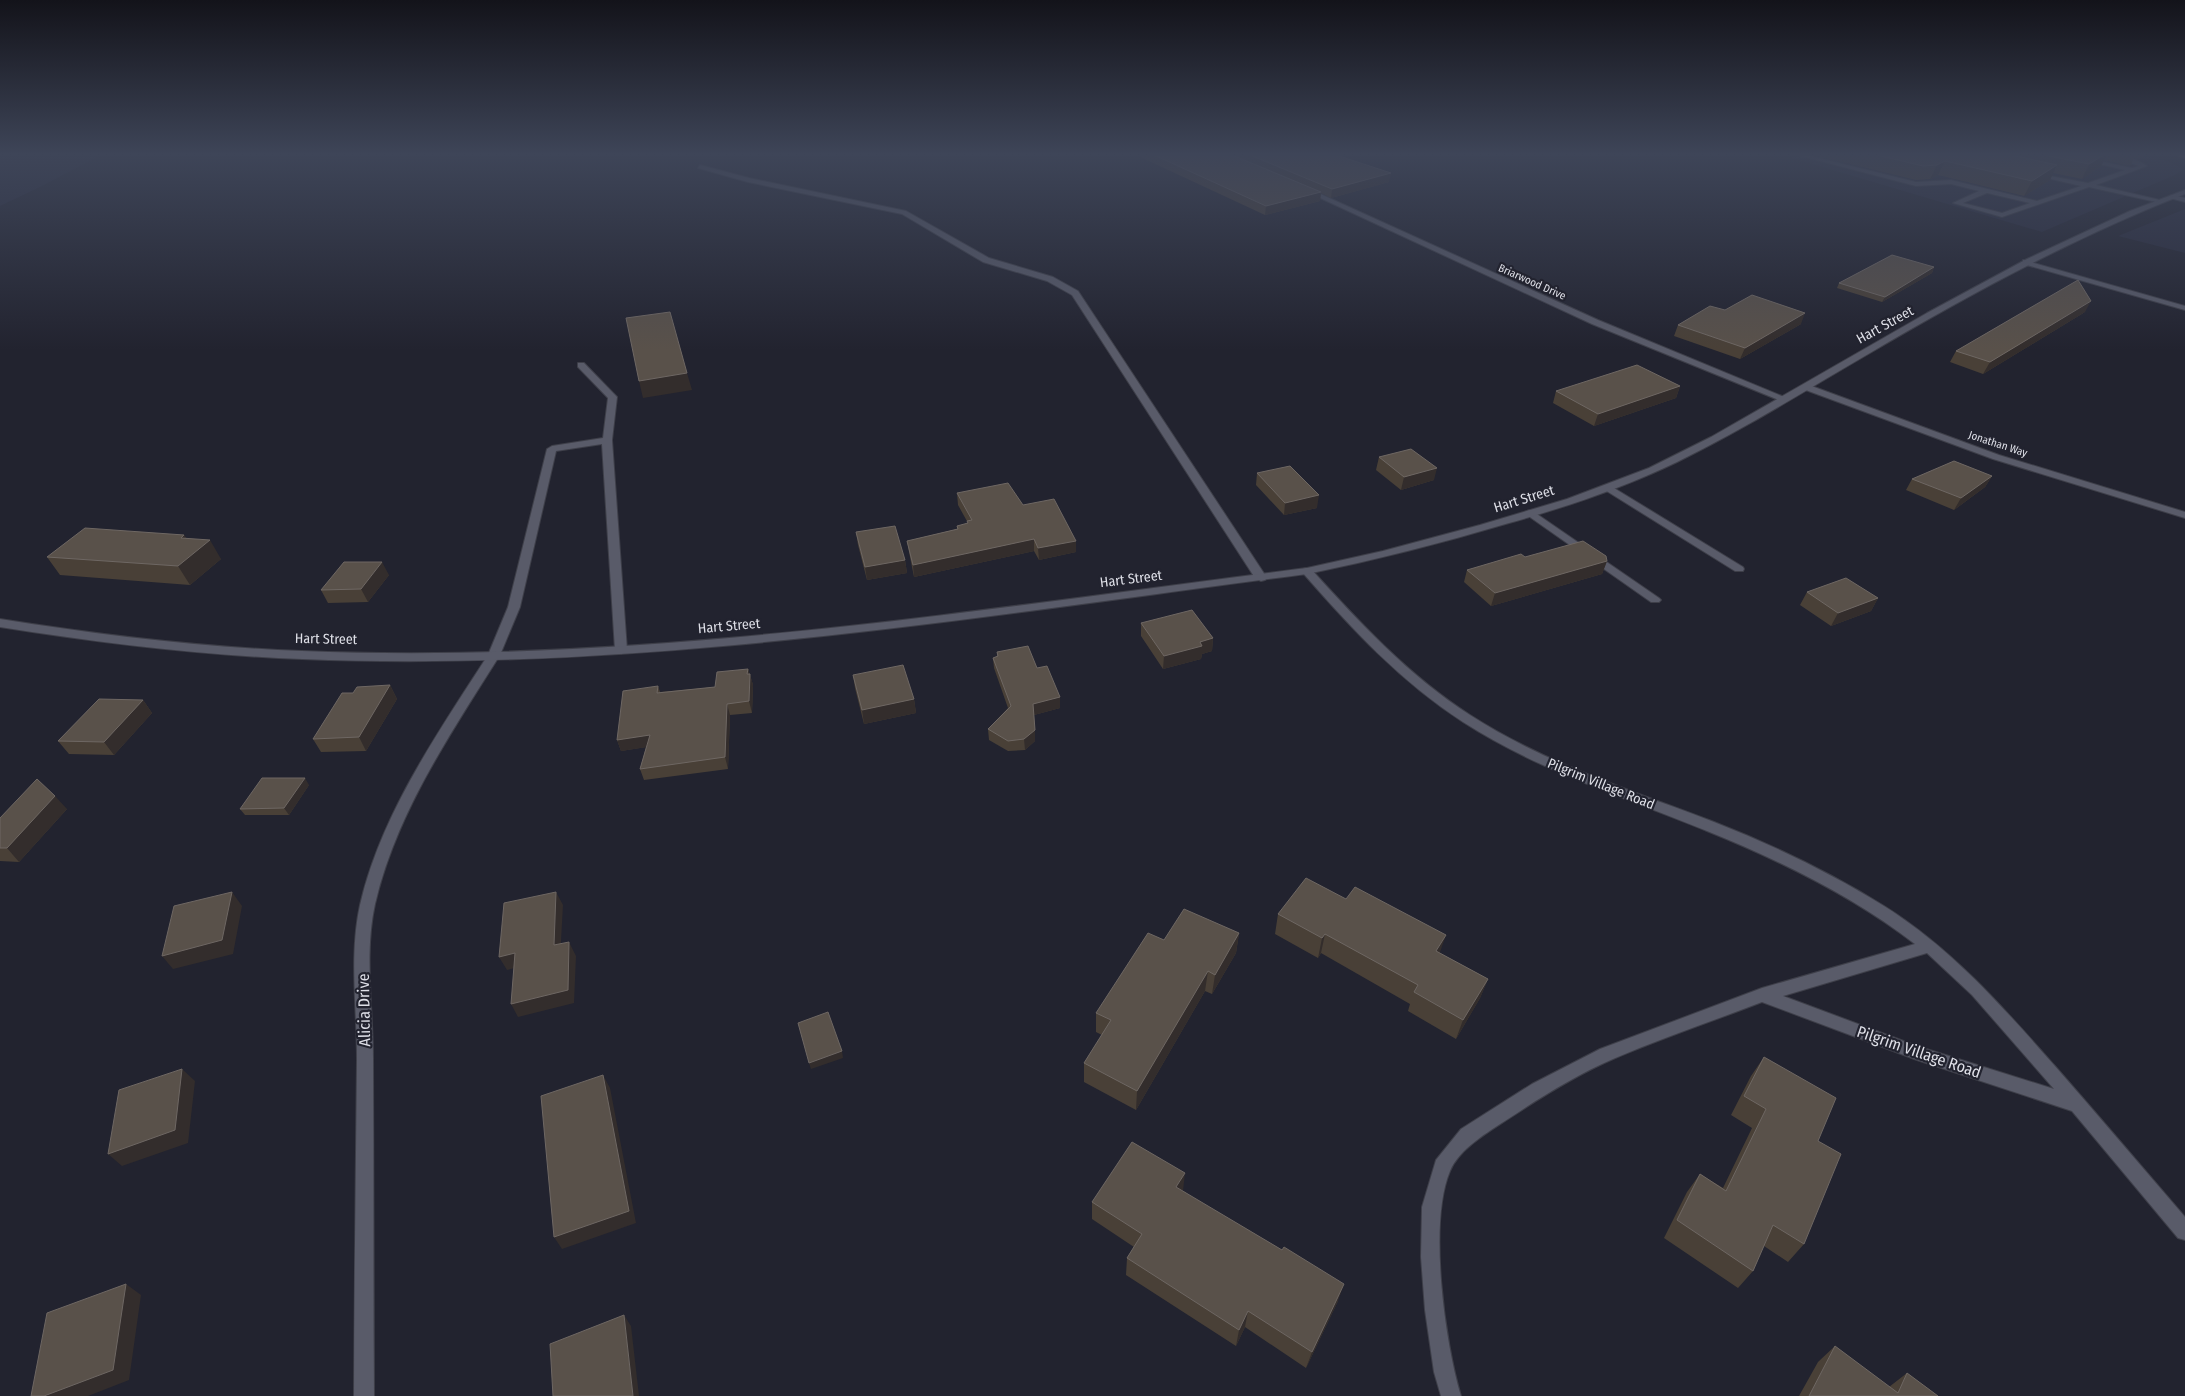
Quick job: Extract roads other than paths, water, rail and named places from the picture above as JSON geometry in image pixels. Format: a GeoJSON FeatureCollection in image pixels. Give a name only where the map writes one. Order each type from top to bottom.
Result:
{"type":"FeatureCollection","features":[{"type":"Feature","properties":{"kind":"street"},"geometry":{"type":"LineString","coordinates":[[918,220],[986,260],[1050,279],[1074,294],[1261,578]]}},
{"type":"Feature","properties":{"kind":"street","name":"Briarwood Drive"},"geometry":{"type":"LineString","coordinates":[[1371,220],[1595,322],[1784,399]]}},
{"type":"Feature","properties":{"kind":"street","name":"Hart Street"},"geometry":{"type":"LineString","coordinates":[[0,623],[97,638],[235,651],[400,656],[494,655],[621,650],[813,634],[1261,578],[1307,570],[1429,543],[1531,513],[1609,488],[1674,460],[2026,262],[2116,220]]}},
{"type":"Feature","properties":{"kind":"street"},"geometry":{"type":"LineString","coordinates":[[2026,262],[2185,308]]}},
{"type":"Feature","properties":{"kind":"street"},"geometry":{"type":"LineString","coordinates":[[581,364],[613,397],[607,440],[621,650]]}},
{"type":"Feature","properties":{"kind":"street","name":"Jonathan Way"},"geometry":{"type":"LineString","coordinates":[[1806,387],[1978,451],[2185,515]]}},
{"type":"Feature","properties":{"kind":"street","name":"Alicia Drive"},"geometry":{"type":"LineString","coordinates":[[364,1396],[365,1026],[363,944],[367,905],[378,868],[409,798],[437,746],[494,655],[514,607],[552,449],[607,440]]}},
{"type":"Feature","properties":{"kind":"street"},"geometry":{"type":"LineString","coordinates":[[1609,488],[1739,570]]}},
{"type":"Feature","properties":{"kind":"street"},"geometry":{"type":"LineString","coordinates":[[1531,513],[1655,600]]}},
{"type":"Feature","properties":{"kind":"street","name":"Pilgrim Village Road"},"geometry":{"type":"LineString","coordinates":[[1307,570],[1371,640],[1429,692],[1464,717],[1500,738],[1580,777],[1722,832],[1792,863],[1870,906],[1929,946],[1966,978],[2003,1017],[2185,1231]]}},
{"type":"Feature","properties":{"kind":"street"},"geometry":{"type":"LineString","coordinates":[[1450,1396],[1444,1372],[1436,1319],[1431,1257],[1431,1207],[1442,1166],[1468,1135],[1538,1090],[1606,1054],[1762,995],[1929,946]]}},
{"type":"Feature","properties":{"kind":"street","name":"Pilgrim Village Road"},"geometry":{"type":"LineString","coordinates":[[1762,995],[1917,1054],[2078,1105]]}}]}
